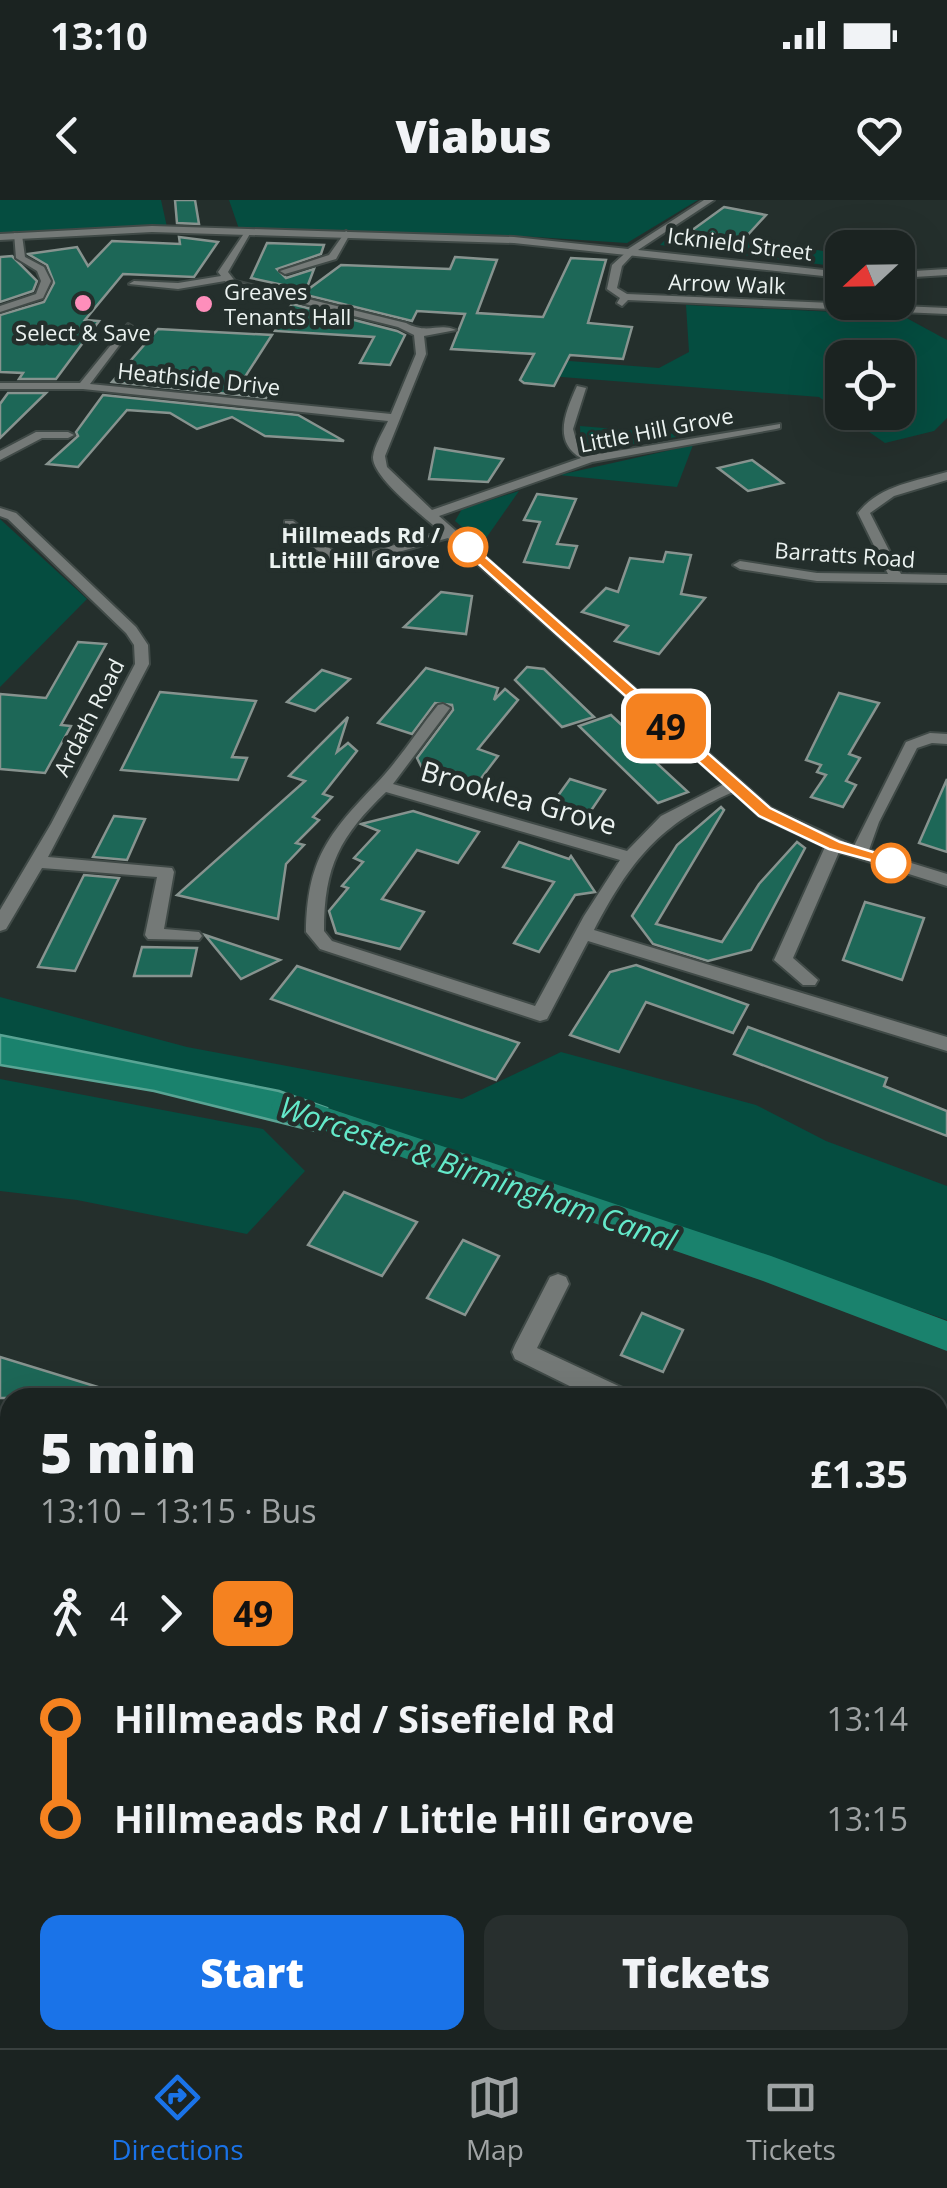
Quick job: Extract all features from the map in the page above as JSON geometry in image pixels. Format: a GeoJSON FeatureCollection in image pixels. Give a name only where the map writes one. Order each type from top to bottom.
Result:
{"type":"FeatureCollection","features":[{"type":"Feature","properties":{"kind":"street"},"geometry":{"type":"LineString","coordinates":[[632,250],[650,234],[710,200]]}},
{"type":"Feature","properties":{"kind":"street","name":"Icknield Street"},"geometry":{"type":"LineString","coordinates":[[0,237],[118,229],[514,240],[825,272]]}},
{"type":"Feature","properties":{"kind":"street"},"geometry":{"type":"LineString","coordinates":[[226,278],[225,267],[247,232]]}},
{"type":"Feature","properties":{"kind":"street"},"geometry":{"type":"LineString","coordinates":[[284,271],[333,257],[346,234]]}},
{"type":"Feature","properties":{"kind":"street"},"geometry":{"type":"LineString","coordinates":[[0,309],[40,296],[46,281],[41,269],[21,258],[17,236]]}},
{"type":"Feature","properties":{"kind":"street","name":"Arrow Walk"},"geometry":{"type":"LineString","coordinates":[[632,250],[617,265],[612,288],[623,300],[947,311]]}},
{"type":"Feature","properties":{"kind":"street"},"geometry":{"type":"LineString","coordinates":[[310,265],[327,272]]}},
{"type":"Feature","properties":{"kind":"street"},"geometry":{"type":"LineString","coordinates":[[915,274],[947,272]]}},
{"type":"Feature","properties":{"kind":"street"},"geometry":{"type":"LineString","coordinates":[[134,284],[178,286],[226,278],[244,288],[402,325],[419,334],[452,330]]}},
{"type":"Feature","properties":{"kind":"street"},"geometry":{"type":"LineString","coordinates":[[82,386],[128,327]]}},
{"type":"Feature","properties":{"kind":"street"},"geometry":{"type":"LineString","coordinates":[[419,334],[421,354],[381,442],[381,468],[765,812],[834,846],[947,880]]}},
{"type":"Feature","properties":{"kind":"street","name":"Heathside Drive"},"geometry":{"type":"LineString","coordinates":[[0,386],[82,386],[394,418]]}},
{"type":"Feature","properties":{"kind":"street"},"geometry":{"type":"LineString","coordinates":[[581,388],[568,429],[573,448],[590,459]]}},
{"type":"Feature","properties":{"kind":"street","name":"Little Hill Grove"},"geometry":{"type":"LineString","coordinates":[[431,515],[590,459],[776,426]]}},
{"type":"Feature","properties":{"kind":"street"},"geometry":{"type":"LineString","coordinates":[[0,456],[40,434],[68,436]]}},
{"type":"Feature","properties":{"kind":"street"},"geometry":{"type":"LineString","coordinates":[[897,580],[864,513],[869,504],[947,476]]}},
{"type":"Feature","properties":{"kind":"street","name":"Ardath Road"},"geometry":{"type":"LineString","coordinates":[[0,512],[12,516],[96,595],[141,645],[142,664],[0,925]]}},
{"type":"Feature","properties":{"kind":"street"},"geometry":{"type":"LineString","coordinates":[[289,524],[342,564],[452,532]]}},
{"type":"Feature","properties":{"kind":"street","name":"Barratts Road"},"geometry":{"type":"LineString","coordinates":[[740,566],[817,577],[947,579]]}},
{"type":"Feature","properties":{"kind":"street"},"geometry":{"type":"LineString","coordinates":[[383,786],[443,708]]}},
{"type":"Feature","properties":{"kind":"street"},"geometry":{"type":"LineString","coordinates":[[859,854],[870,822],[912,745],[930,738],[947,739]]}},
{"type":"Feature","properties":{"kind":"street","name":"Brooklea Grove"},"geometry":{"type":"LineString","coordinates":[[584,933],[540,1014],[326,945],[314,932],[314,886],[330,845],[383,786],[632,858]]}},
{"type":"Feature","properties":{"kind":"street"},"geometry":{"type":"LineString","coordinates":[[734,786],[680,811],[658,826],[632,858],[584,933],[947,1044]]}},
{"type":"Feature","properties":{"kind":"street"},"geometry":{"type":"LineString","coordinates":[[808,980],[782,960],[834,846]]}},
{"type":"Feature","properties":{"kind":"street"},"geometry":{"type":"LineString","coordinates":[[37,862],[166,872],[154,935],[193,936]]}},
{"type":"Feature","properties":{"kind":"street"},"geometry":{"type":"LineString","coordinates":[[558,1284],[524,1352],[598,1388]]}},
{"type":"Feature","properties":{"kind":"shaded area"},"geometry":{"type":"Polygon","coordinates":[[[0,200],[161,200],[167,227],[0,234],[0,200]]]}},
{"type":"Feature","properties":{"kind":"shaded area"},"geometry":{"type":"Polygon","coordinates":[[[229,200],[698,200],[627,243],[504,235],[239,229],[229,200]]]}},
{"type":"Feature","properties":{"kind":"shaded area"},"geometry":{"type":"Polygon","coordinates":[[[669,236],[740,247],[752,240],[825,251],[825,265],[660,245],[669,236]]]}},
{"type":"Feature","properties":{"kind":"shaded area"},"geometry":{"type":"Polygon","coordinates":[[[686,305],[825,311],[825,320],[910,320],[947,340],[947,418],[934,431],[885,443],[866,430],[915,430],[915,340],[825,340],[825,401],[819,397],[549,376],[557,360],[659,368],[689,352],[686,305]]]}},
{"type":"Feature","properties":{"kind":"shaded area"},"geometry":{"type":"Polygon","coordinates":[[[580,426],[688,435],[586,452],[581,448],[580,426]]]}},
{"type":"Feature","properties":{"kind":"shaded area"},"geometry":{"type":"Polygon","coordinates":[[[693,445],[677,487],[559,475],[693,445]]]}},
{"type":"Feature","properties":{"kind":"shaded area"},"geometry":{"type":"Polygon","coordinates":[[[519,491],[482,544],[455,521],[462,509],[519,491]]]}},
{"type":"Feature","properties":{"kind":"shaded area"},"geometry":{"type":"Polygon","coordinates":[[[0,519],[87,599],[0,687],[0,519]]]}},
{"type":"Feature","properties":{"kind":"shaded area"},"geometry":{"type":"Polygon","coordinates":[[[0,997],[187,1047],[462,1099],[561,1052],[756,1105],[826,1141],[947,1186],[947,1320],[279,1091],[0,1035],[0,997]]]}},
{"type":"Feature","properties":{"kind":"shaded area"},"geometry":{"type":"Polygon","coordinates":[[[0,1035],[279,1091],[327,1108],[319,1132],[154,1091],[0,1065],[0,1035]]]}},
{"type":"Feature","properties":{"kind":"shaded area"},"geometry":{"type":"Polygon","coordinates":[[[0,1079],[263,1129],[305,1171],[247,1234],[77,1200],[0,1191],[0,1079]]]}},
{"type":"Feature","properties":{"kind":"building"},"geometry":{"type":"Polygon","coordinates":[[[175,200],[195,200],[199,224],[177,223],[175,200]]]}},
{"type":"Feature","properties":{"kind":"building"},"geometry":{"type":"Polygon","coordinates":[[[724,207],[766,215],[744,239],[691,231],[724,207]]]}},
{"type":"Feature","properties":{"kind":"building"},"geometry":{"type":"Polygon","coordinates":[[[179,237],[218,242],[194,277],[123,274],[85,320],[99,321],[56,379],[19,379],[23,373],[0,372],[0,315],[44,302],[54,283],[47,265],[28,254],[77,247],[88,266],[112,241],[180,244],[179,237]]]}},
{"type":"Feature","properties":{"kind":"building"},"geometry":{"type":"Polygon","coordinates":[[[267,243],[324,245],[321,254],[277,269],[286,278],[314,269],[306,290],[251,278],[267,243]]]}},
{"type":"Feature","properties":{"kind":"building"},"geometry":{"type":"Polygon","coordinates":[[[12,256],[37,281],[33,291],[0,302],[0,257],[12,256]]]}},
{"type":"Feature","properties":{"kind":"building"},"geometry":{"type":"Polygon","coordinates":[[[455,257],[497,260],[477,313],[543,317],[571,258],[606,260],[588,323],[632,327],[623,359],[570,355],[554,386],[524,383],[520,380],[534,354],[451,349],[465,314],[417,311],[412,321],[302,294],[341,265],[450,269],[455,257]]]}},
{"type":"Feature","properties":{"kind":"building"},"geometry":{"type":"Polygon","coordinates":[[[292,304],[405,335],[390,365],[360,363],[374,337],[275,331],[292,304]]]}},
{"type":"Feature","properties":{"kind":"building"},"geometry":{"type":"Polygon","coordinates":[[[158,329],[272,335],[241,383],[267,398],[112,382],[158,329]]]}},
{"type":"Feature","properties":{"kind":"building"},"geometry":{"type":"Polygon","coordinates":[[[8,393],[46,393],[0,438],[0,404],[8,393]]]}},
{"type":"Feature","properties":{"kind":"building"},"geometry":{"type":"Polygon","coordinates":[[[103,395],[298,415],[344,441],[265,436],[232,417],[197,429],[170,413],[127,410],[78,467],[47,464],[78,436],[76,432],[103,395]]]}},
{"type":"Feature","properties":{"kind":"building"},"geometry":{"type":"Polygon","coordinates":[[[435,448],[503,459],[488,482],[429,479],[435,448]]]}},
{"type":"Feature","properties":{"kind":"building"},"geometry":{"type":"Polygon","coordinates":[[[752,460],[783,483],[748,491],[718,468],[752,460]]]}},
{"type":"Feature","properties":{"kind":"building"},"geometry":{"type":"Polygon","coordinates":[[[537,494],[576,499],[557,544],[577,546],[569,568],[524,562],[540,522],[524,520],[537,494]]]}},
{"type":"Feature","properties":{"kind":"building"},"geometry":{"type":"Polygon","coordinates":[[[666,552],[691,555],[681,594],[705,598],[659,654],[615,641],[628,626],[582,612],[606,588],[618,592],[630,558],[663,562],[666,552]]]}},
{"type":"Feature","properties":{"kind":"building"},"geometry":{"type":"Polygon","coordinates":[[[441,592],[472,596],[466,634],[404,627],[441,592]]]}},
{"type":"Feature","properties":{"kind":"building"},"geometry":{"type":"Polygon","coordinates":[[[78,642],[106,644],[61,725],[71,726],[45,773],[0,769],[0,694],[46,698],[78,642]]]}},
{"type":"Feature","properties":{"kind":"building"},"geometry":{"type":"Polygon","coordinates":[[[527,667],[544,669],[594,717],[562,727],[515,680],[527,667]]]}},
{"type":"Feature","properties":{"kind":"building"},"geometry":{"type":"Polygon","coordinates":[[[426,668],[498,688],[494,700],[505,689],[518,700],[478,749],[498,756],[476,785],[422,768],[417,758],[453,710],[452,705],[435,703],[412,734],[378,723],[426,668]]]}},
{"type":"Feature","properties":{"kind":"building"},"geometry":{"type":"Polygon","coordinates":[[[322,670],[350,679],[315,711],[287,702],[322,670]]]}},
{"type":"Feature","properties":{"kind":"building"},"geometry":{"type":"Polygon","coordinates":[[[160,692],[256,701],[232,757],[247,758],[238,780],[121,770],[160,692]]]}},
{"type":"Feature","properties":{"kind":"building"},"geometry":{"type":"Polygon","coordinates":[[[839,693],[879,703],[849,754],[860,758],[846,781],[856,785],[843,807],[811,797],[826,775],[817,772],[821,765],[806,760],[839,693]]]}},
{"type":"Feature","properties":{"kind":"building"},"geometry":{"type":"Polygon","coordinates":[[[611,715],[688,792],[658,803],[579,726],[611,715]]]}},
{"type":"Feature","properties":{"kind":"building"},"geometry":{"type":"Polygon","coordinates":[[[348,717],[337,752],[348,743],[357,751],[323,794],[332,797],[313,817],[319,820],[296,843],[304,845],[286,864],[278,919],[177,895],[305,781],[289,776],[348,717]]]}},
{"type":"Feature","properties":{"kind":"building"},"geometry":{"type":"Polygon","coordinates":[[[570,779],[605,790],[588,815],[552,804],[570,779]]]}},
{"type":"Feature","properties":{"kind":"building"},"geometry":{"type":"Polygon","coordinates":[[[947,779],[947,852],[919,843],[947,779]]]}},
{"type":"Feature","properties":{"kind":"building"},"geometry":{"type":"Polygon","coordinates":[[[721,807],[724,810],[656,924],[722,942],[759,884],[797,842],[805,848],[751,950],[708,961],[653,944],[632,916],[677,845],[721,807]]]}},
{"type":"Feature","properties":{"kind":"building"},"geometry":{"type":"Polygon","coordinates":[[[413,811],[479,832],[458,863],[417,850],[382,899],[424,912],[400,949],[336,933],[329,911],[348,888],[342,886],[363,862],[354,858],[379,831],[361,824],[413,811]]]}},
{"type":"Feature","properties":{"kind":"building"},"geometry":{"type":"Polygon","coordinates":[[[114,816],[145,819],[127,860],[93,857],[114,816]]]}},
{"type":"Feature","properties":{"kind":"building"},"geometry":{"type":"Polygon","coordinates":[[[519,842],[569,859],[571,856],[595,892],[575,895],[539,952],[514,943],[554,882],[503,867],[519,842]]]}},
{"type":"Feature","properties":{"kind":"building"},"geometry":{"type":"Polygon","coordinates":[[[84,875],[119,878],[75,971],[38,967],[84,875]]]}},
{"type":"Feature","properties":{"kind":"building"},"geometry":{"type":"Polygon","coordinates":[[[865,902],[924,918],[902,980],[843,960],[865,902]]]}},
{"type":"Feature","properties":{"kind":"building"},"geometry":{"type":"Polygon","coordinates":[[[205,935],[280,960],[241,979],[205,935]]]}},
{"type":"Feature","properties":{"kind":"building"},"geometry":{"type":"Polygon","coordinates":[[[142,947],[197,948],[191,976],[134,976],[142,947]]]}},
{"type":"Feature","properties":{"kind":"building"},"geometry":{"type":"Polygon","coordinates":[[[636,965],[748,1005],[733,1033],[646,1002],[619,1052],[570,1035],[610,972],[636,965]]]}},
{"type":"Feature","properties":{"kind":"building"},"geometry":{"type":"Polygon","coordinates":[[[297,966],[519,1043],[496,1080],[271,999],[297,966]]]}},
{"type":"Feature","properties":{"kind":"building"},"geometry":{"type":"Polygon","coordinates":[[[748,1027],[887,1078],[884,1086],[947,1111],[947,1136],[734,1054],[748,1027]]]}},
{"type":"Feature","properties":{"kind":"building"},"geometry":{"type":"Polygon","coordinates":[[[344,1192],[417,1222],[382,1276],[308,1245],[344,1192]]]}},
{"type":"Feature","properties":{"kind":"building"},"geometry":{"type":"Polygon","coordinates":[[[463,1240],[499,1256],[465,1315],[427,1298],[463,1240]]]}},
{"type":"Feature","properties":{"kind":"building"},"geometry":{"type":"Polygon","coordinates":[[[642,1313],[683,1330],[663,1372],[621,1355],[642,1313]]]}},
{"type":"Feature","properties":{"kind":"building"},"geometry":{"type":"Polygon","coordinates":[[[0,1357],[101,1388],[0,1388],[0,1357]]]}},
{"type":"Feature","properties":{"kind":"waterway","name":"Worcester & Birmingham Canal"},"geometry":{"type":"LineString","coordinates":[[286,1106],[771,1270],[947,1336]]}},
{"type":"Feature","properties":{"kind":"bus line","name":"49"},"geometry":{"type":"LineString","coordinates":[[468,547],[765,812],[834,846],[891,863]]}},
{"type":"Feature","properties":{"kind":"place","name":"Select & Save"},"geometry":{"type":"Point","coordinates":[83,303]}},
{"type":"Feature","properties":{"kind":"place","name":"Greaves Tenants Hall"},"geometry":{"type":"Point","coordinates":[204,304]}},
{"type":"Feature","properties":{"kind":"place","name":"Hillmeads Rd / Little Hill Grove"},"geometry":{"type":"Point","coordinates":[468,547]}}]}
